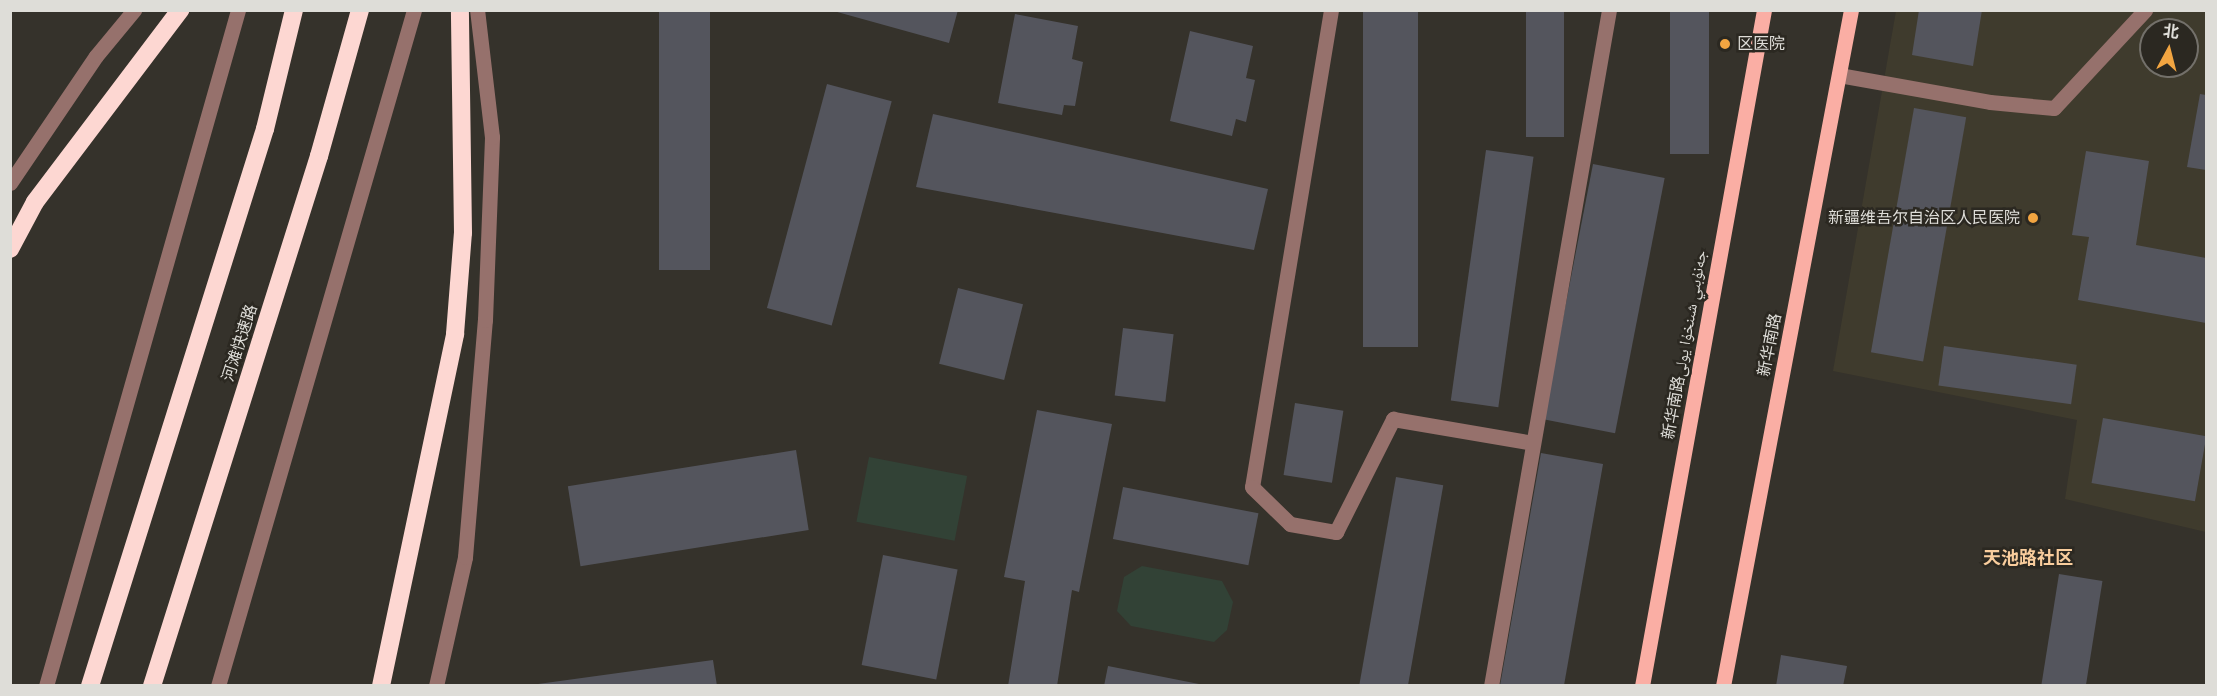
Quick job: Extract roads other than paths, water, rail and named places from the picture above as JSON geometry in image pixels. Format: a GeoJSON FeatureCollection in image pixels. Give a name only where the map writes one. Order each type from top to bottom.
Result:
{"type":"FeatureCollection","features":[{"type":"Feature","properties":{"kind":"highway"},"geometry":{"type":"LineString","coordinates":[[10,249],[35,202],[180,10]]}},
{"type":"Feature","properties":{"kind":"highway"},"geometry":{"type":"LineString","coordinates":[[90,686],[265,129],[294,10]]}},
{"type":"Feature","properties":{"kind":"highway","name":"河滩快速路"},"geometry":{"type":"LineString","coordinates":[[152,686],[319,156],[360,10]]}},
{"type":"Feature","properties":{"kind":"highway"},"geometry":{"type":"LineString","coordinates":[[381,686],[455,334],[463,233],[460,10]]}},
{"type":"Feature","properties":{"kind":"main road","name":"新华南路جەنۇبىي شىنخۇا يولى"},"geometry":{"type":"LineString","coordinates":[[1642,686],[1764,10]]}},
{"type":"Feature","properties":{"kind":"main road","name":"新华南路"},"geometry":{"type":"LineString","coordinates":[[1723,686],[1851,10]]}},
{"type":"Feature","properties":{"kind":"street"},"geometry":{"type":"LineString","coordinates":[[10,183],[96,56],[134,10]]}},
{"type":"Feature","properties":{"kind":"street"},"geometry":{"type":"LineString","coordinates":[[46,686],[238,10]]}},
{"type":"Feature","properties":{"kind":"street"},"geometry":{"type":"LineString","coordinates":[[218,686],[414,10]]}},
{"type":"Feature","properties":{"kind":"street"},"geometry":{"type":"LineString","coordinates":[[435,686],[465,557],[485,320],[492,137],[477,10]]}},
{"type":"Feature","properties":{"kind":"street"},"geometry":{"type":"LineString","coordinates":[[1331,10],[1252,487],[1290,524],[1336,532],[1393,419],[1533,443]]}},
{"type":"Feature","properties":{"kind":"street"},"geometry":{"type":"LineString","coordinates":[[1491,686],[1609,10]]}},
{"type":"Feature","properties":{"kind":"street"},"geometry":{"type":"LineString","coordinates":[[1839,75],[1990,102],[2054,108],[2145,10]]}},
{"type":"Feature","properties":{"kind":"place","name":"区医院"},"geometry":{"type":"Point","coordinates":[1725,44]}},
{"type":"Feature","properties":{"kind":"place","name":"新疆维吾尔自治区人民医院"},"geometry":{"type":"Point","coordinates":[2033,218]}},
{"type":"Feature","properties":{"kind":"district","name":"天池路社区"},"geometry":{"type":"Point","coordinates":[2028,558]}}]}
